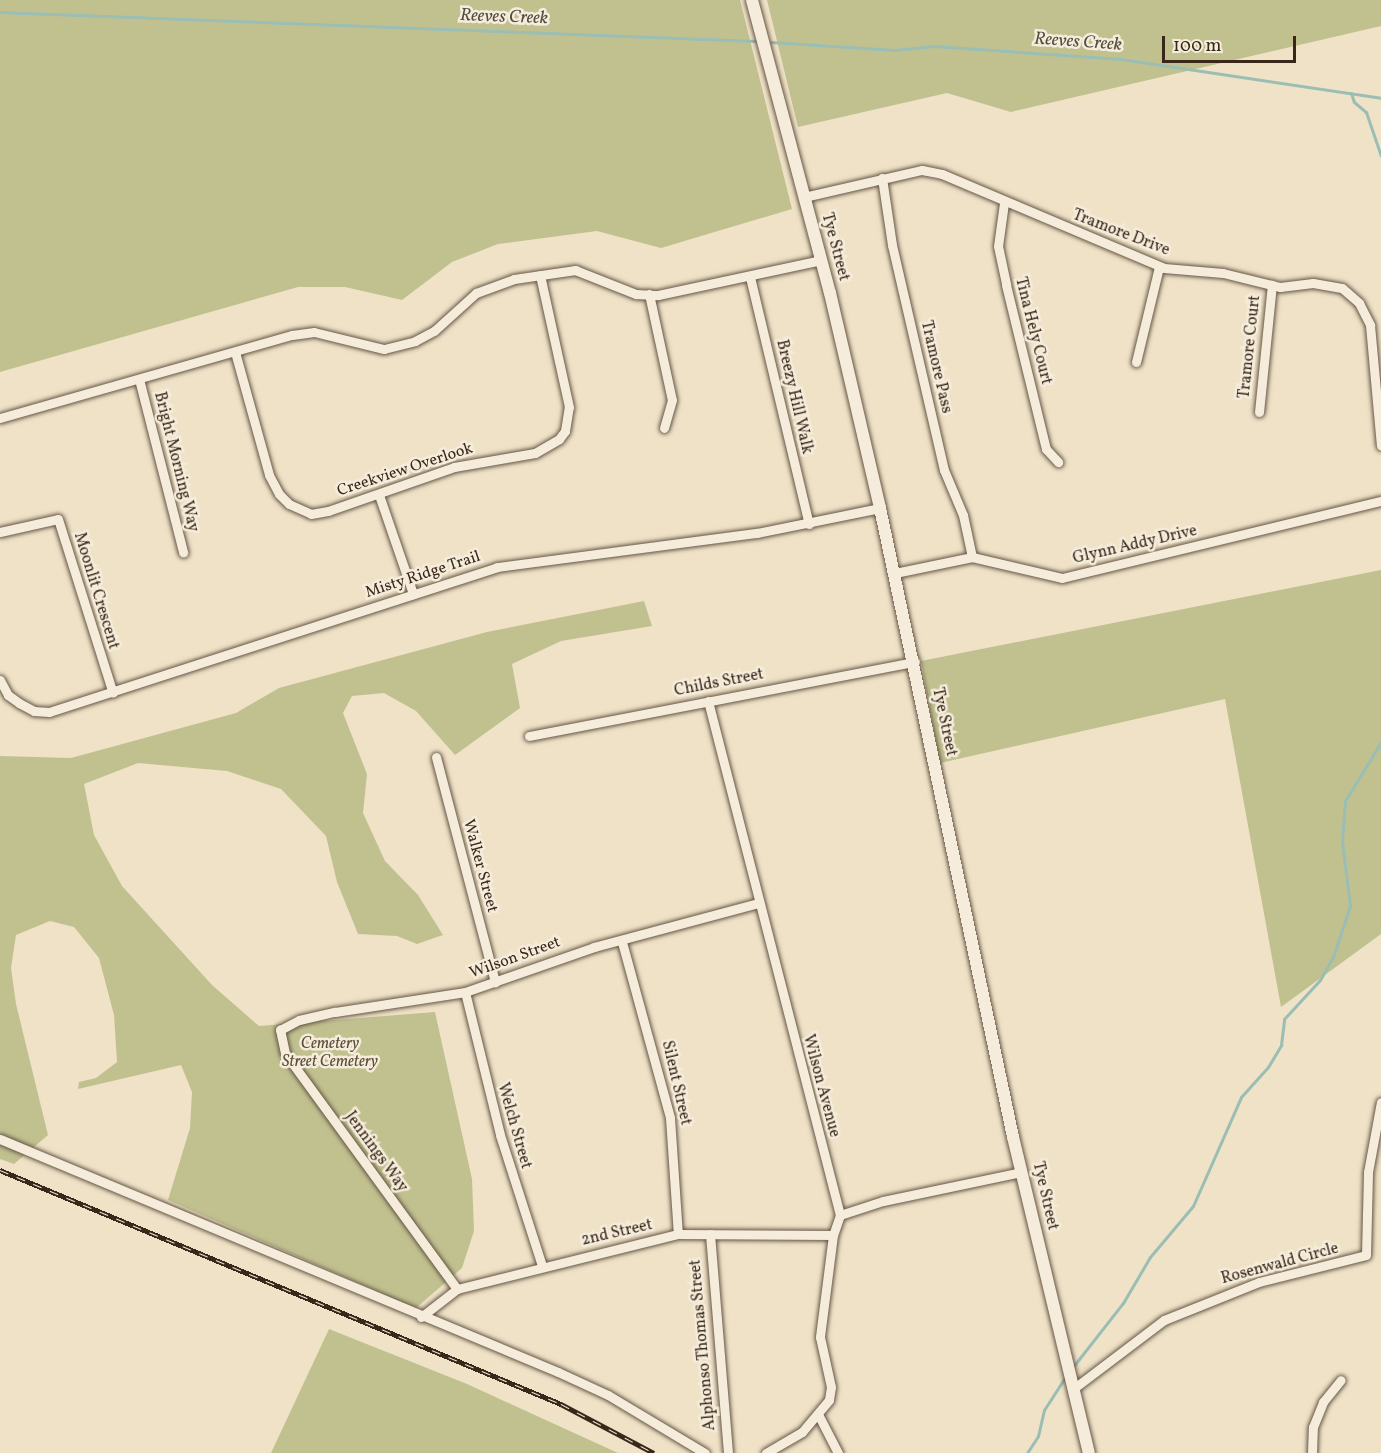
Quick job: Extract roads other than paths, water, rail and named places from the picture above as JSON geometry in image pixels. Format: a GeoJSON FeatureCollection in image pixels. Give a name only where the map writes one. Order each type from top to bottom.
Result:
{"type":"FeatureCollection","features":[{"type":"Feature","properties":{"kind":"street","name":"Tye Street"},"geometry":{"type":"LineString","coordinates":[[752,0],[821,260],[896,573],[1022,1172],[1089,1453]]}},
{"type":"Feature","properties":{"kind":"street","name":"Tramore Drive"},"geometry":{"type":"LineString","coordinates":[[804,197],[922,170],[942,174],[1004,203],[1159,267],[1223,273],[1272,285],[1313,283],[1342,288],[1359,303],[1370,325],[1381,446]]}},
{"type":"Feature","properties":{"kind":"street","name":"Tramore Pass"},"geometry":{"type":"LineString","coordinates":[[882,178],[892,245],[944,470],[963,515],[972,557]]}},
{"type":"Feature","properties":{"kind":"street","name":"Tina Hely Court"},"geometry":{"type":"LineString","coordinates":[[1004,203],[998,246],[1006,285],[1046,449],[1058,462]]}},
{"type":"Feature","properties":{"kind":"street"},"geometry":{"type":"LineString","coordinates":[[0,418],[315,332],[384,349],[414,341],[434,331],[459,306],[492,284],[575,270],[636,294],[649,294],[750,277],[821,260]]}},
{"type":"Feature","properties":{"kind":"street"},"geometry":{"type":"LineString","coordinates":[[1136,362],[1159,267]]}},
{"type":"Feature","properties":{"kind":"street","name":"Creekview Overlook"},"geometry":{"type":"LineString","coordinates":[[236,352],[269,475],[289,504],[311,514],[379,495],[454,467],[535,453],[546,448],[565,431],[569,407],[540,275]]}},
{"type":"Feature","properties":{"kind":"street","name":"Breezy Hill Walk"},"geometry":{"type":"LineString","coordinates":[[750,277],[809,524]]}},
{"type":"Feature","properties":{"kind":"street","name":"Tramore Court"},"geometry":{"type":"LineString","coordinates":[[1259,412],[1272,285]]}},
{"type":"Feature","properties":{"kind":"street"},"geometry":{"type":"LineString","coordinates":[[649,294],[672,400],[664,428]]}},
{"type":"Feature","properties":{"kind":"street","name":"Bright Morning Way"},"geometry":{"type":"LineString","coordinates":[[139,379],[183,552]]}},
{"type":"Feature","properties":{"kind":"street"},"geometry":{"type":"LineString","coordinates":[[379,495],[413,594]]}},
{"type":"Feature","properties":{"kind":"street","name":"Glynn Addy Drive"},"geometry":{"type":"LineString","coordinates":[[896,573],[972,557],[1062,578],[1381,501]]}},
{"type":"Feature","properties":{"kind":"street","name":"Misty Ridge Trail"},"geometry":{"type":"LineString","coordinates":[[0,680],[8,695],[34,711],[74,707],[497,567],[809,524],[880,508]]}},
{"type":"Feature","properties":{"kind":"street","name":"Moonlit Crescent"},"geometry":{"type":"LineString","coordinates":[[0,532],[58,519],[113,693]]}},
{"type":"Feature","properties":{"kind":"street","name":"Childs Street"},"geometry":{"type":"LineString","coordinates":[[529,736],[915,662]]}},
{"type":"Feature","properties":{"kind":"street","name":"Wilson Avenue"},"geometry":{"type":"LineString","coordinates":[[708,700],[758,903],[840,1215]]}},
{"type":"Feature","properties":{"kind":"street","name":"Walker Street"},"geometry":{"type":"LineString","coordinates":[[436,757],[495,982]]}},
{"type":"Feature","properties":{"kind":"street","name":"Wilson Street"},"geometry":{"type":"LineString","coordinates":[[280,1030],[298,1020],[335,1012],[465,992],[564,956],[758,903]]}},
{"type":"Feature","properties":{"kind":"street","name":"Silent Street"},"geometry":{"type":"LineString","coordinates":[[622,942],[670,1118],[678,1234]]}},
{"type":"Feature","properties":{"kind":"street","name":"Welch Street"},"geometry":{"type":"LineString","coordinates":[[465,992],[494,1112],[542,1266]]}},
{"type":"Feature","properties":{"kind":"street","name":"Jennings Way"},"geometry":{"type":"LineString","coordinates":[[280,1030],[285,1053],[457,1289]]}},
{"type":"Feature","properties":{"kind":"street","name":"Rosenwald Circle"},"geometry":{"type":"LineString","coordinates":[[1073,1389],[1164,1320],[1184,1310],[1259,1282],[1366,1255],[1368,1172],[1381,1102]]}},
{"type":"Feature","properties":{"kind":"street"},"geometry":{"type":"LineString","coordinates":[[0,1139],[608,1395],[705,1453]]}},
{"type":"Feature","properties":{"kind":"street"},"geometry":{"type":"LineString","coordinates":[[766,1453],[802,1432],[819,1416],[829,1400],[831,1387],[820,1337],[833,1235],[840,1215],[883,1200],[1022,1172]]}},
{"type":"Feature","properties":{"kind":"street","name":"2nd Street"},"geometry":{"type":"LineString","coordinates":[[421,1317],[457,1289],[678,1234],[833,1235]]}},
{"type":"Feature","properties":{"kind":"street","name":"Alphonso Thomas Street"},"geometry":{"type":"LineString","coordinates":[[710,1234],[728,1453]]}},
{"type":"Feature","properties":{"kind":"street"},"geometry":{"type":"LineString","coordinates":[[1312,1453],[1316,1419],[1323,1402],[1341,1380]]}},
{"type":"Feature","properties":{"kind":"street"},"geometry":{"type":"LineString","coordinates":[[819,1416],[838,1453]]}},
{"type":"Feature","properties":{"kind":"waterway","name":"Reeves Creek"},"geometry":{"type":"LineString","coordinates":[[0,12],[755,41]]}},
{"type":"Feature","properties":{"kind":"waterway","name":"Reeves Creek"},"geometry":{"type":"LineString","coordinates":[[771,42],[895,50],[934,46],[1121,59],[1381,98]]}},
{"type":"Feature","properties":{"kind":"waterway"},"geometry":{"type":"LineString","coordinates":[[1351,93],[1354,102],[1366,112],[1381,156]]}},
{"type":"Feature","properties":{"kind":"waterway"},"geometry":{"type":"LineString","coordinates":[[1072,1368],[1123,1303],[1150,1257],[1193,1206],[1241,1097],[1268,1067],[1281,1045],[1284,1019],[1320,980],[1333,957],[1350,906],[1342,841],[1345,801],[1381,742]]}},
{"type":"Feature","properties":{"kind":"waterway"},"geometry":{"type":"LineString","coordinates":[[1027,1453],[1038,1436],[1044,1410],[1066,1376]]}},
{"type":"Feature","properties":{"kind":"railway"},"geometry":{"type":"LineString","coordinates":[[0,1170],[561,1404],[654,1453]]}},
{"type":"Feature","properties":{"kind":"park label","name":"Cemetery Street Cemetery"},"geometry":{"type":"Point","coordinates":[330,1053]}}]}
